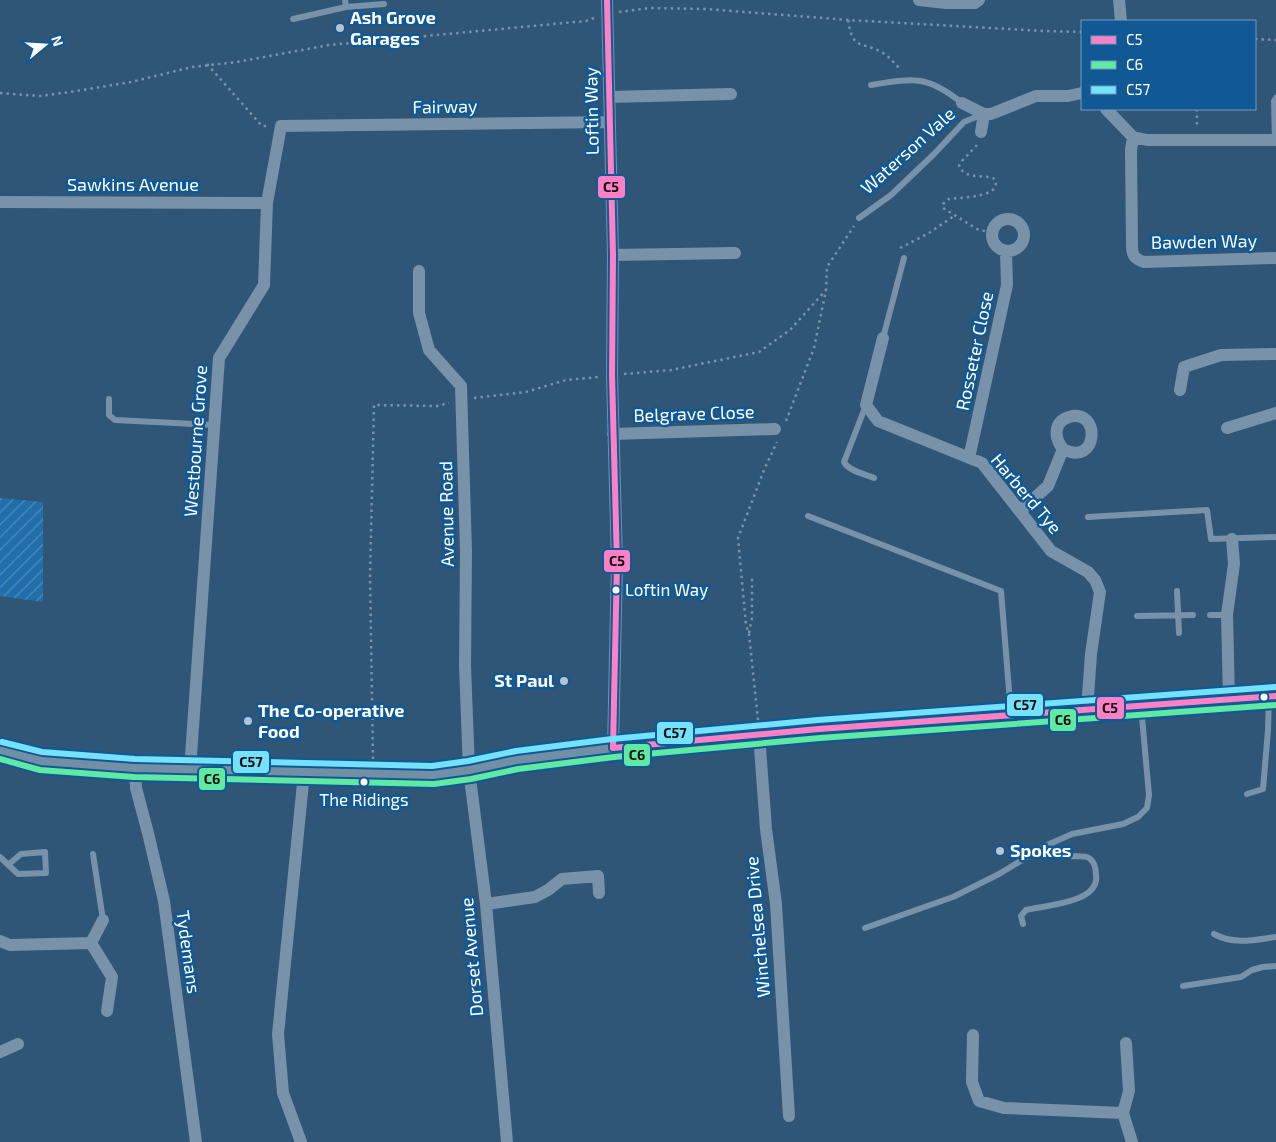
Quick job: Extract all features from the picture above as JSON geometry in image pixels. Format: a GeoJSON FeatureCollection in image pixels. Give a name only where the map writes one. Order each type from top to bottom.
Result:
{"type":"FeatureCollection","features":[{"type":"Feature","properties":{"kind":"main road"},"geometry":{"type":"LineString","coordinates":[[0,750],[41,760],[135,768],[433,775],[517,760],[613,748],[759,734],[1272,696]]}},
{"type":"Feature","properties":{"kind":"street"},"geometry":{"type":"LineString","coordinates":[[919,0],[946,3],[976,3],[979,0]]}},
{"type":"Feature","properties":{"kind":"street"},"geometry":{"type":"LineString","coordinates":[[1120,0],[1121,20]]}},
{"type":"Feature","properties":{"kind":"street","name":"Loftin Way"},"geometry":{"type":"LineString","coordinates":[[607,6],[613,255],[612,375],[616,563],[613,748]]}},
{"type":"Feature","properties":{"kind":"street","name":"Waterson Vale"},"geometry":{"type":"LineString","coordinates":[[962,103],[984,114],[994,113],[1036,96],[1068,96],[1081,93]]}},
{"type":"Feature","properties":{"kind":"street"},"geometry":{"type":"LineString","coordinates":[[609,96],[731,94]]}},
{"type":"Feature","properties":{"kind":"street"},"geometry":{"type":"LineString","coordinates":[[1107,110],[1134,137],[1146,140],[1275,140]]}},
{"type":"Feature","properties":{"kind":"street","name":"Waterson Vale"},"geometry":{"type":"LineString","coordinates":[[981,137],[984,114]]}},
{"type":"Feature","properties":{"kind":"street","name":"Fairway"},"geometry":{"type":"LineString","coordinates":[[281,126],[610,122]]}},
{"type":"Feature","properties":{"kind":"street","name":"Westbourne Grove"},"geometry":{"type":"LineString","coordinates":[[190,770],[219,358],[264,285],[267,203],[281,126]]}},
{"type":"Feature","properties":{"kind":"street","name":"Bawden Way"},"geometry":{"type":"LineString","coordinates":[[1134,137],[1131,150],[1132,254],[1136,259],[1144,262],[1276,258]]}},
{"type":"Feature","properties":{"kind":"street","name":"Sawkins Avenue"},"geometry":{"type":"LineString","coordinates":[[0,202],[267,203]]}},
{"type":"Feature","properties":{"kind":"street"},"geometry":{"type":"LineString","coordinates":[[1004,219],[1011,219],[1022,225],[1024,231],[1023,244],[1018,249],[1006,252],[995,245],[992,233],[998,222],[1004,219]]}},
{"type":"Feature","properties":{"kind":"street","name":"Rosseter Close"},"geometry":{"type":"LineString","coordinates":[[970,458],[1007,285],[1006,252]]}},
{"type":"Feature","properties":{"kind":"street"},"geometry":{"type":"LineString","coordinates":[[613,255],[735,253]]}},
{"type":"Feature","properties":{"kind":"street","name":"Avenue Road"},"geometry":{"type":"LineString","coordinates":[[419,271],[419,313],[429,350],[461,386],[466,551],[465,666],[469,770]]}},
{"type":"Feature","properties":{"kind":"street"},"geometry":{"type":"LineString","coordinates":[[866,405],[883,338]]}},
{"type":"Feature","properties":{"kind":"street"},"geometry":{"type":"LineString","coordinates":[[1180,390],[1184,367],[1221,355],[1276,354]]}},
{"type":"Feature","properties":{"kind":"street","name":"Harberd Tye"},"geometry":{"type":"LineString","coordinates":[[866,405],[878,421],[982,463],[1051,551],[1088,572],[1096,580],[1100,592],[1090,654],[1087,710]]}},
{"type":"Feature","properties":{"kind":"street"},"geometry":{"type":"LineString","coordinates":[[1227,428],[1276,413]]}},
{"type":"Feature","properties":{"kind":"street","name":"Belgrave Close"},"geometry":{"type":"LineString","coordinates":[[613,434],[780,430]]}},
{"type":"Feature","properties":{"kind":"street"},"geometry":{"type":"LineString","coordinates":[[1020,511],[1048,486],[1063,449]]}},
{"type":"Feature","properties":{"kind":"street"},"geometry":{"type":"LineString","coordinates":[[1229,699],[1227,615],[1234,564],[1232,539]]}},
{"type":"Feature","properties":{"kind":"street","name":"Winchelsea Drive"},"geometry":{"type":"LineString","coordinates":[[759,734],[766,829],[778,932],[789,1116]]}},
{"type":"Feature","properties":{"kind":"street","name":"Tydemans"},"geometry":{"type":"LineString","coordinates":[[135,768],[136,788],[164,901],[196,1142]]}},
{"type":"Feature","properties":{"kind":"street","name":"Dorset Avenue"},"geometry":{"type":"LineString","coordinates":[[469,770],[486,904],[507,1142]]}},
{"type":"Feature","properties":{"kind":"street"},"geometry":{"type":"LineString","coordinates":[[301,1142],[283,1093],[278,1034],[304,772]]}},
{"type":"Feature","properties":{"kind":"street"},"geometry":{"type":"LineString","coordinates":[[486,904],[535,897],[548,890],[562,878],[598,876],[599,894]]}},
{"type":"Feature","properties":{"kind":"street"},"geometry":{"type":"LineString","coordinates":[[91,943],[103,920]]}},
{"type":"Feature","properties":{"kind":"street"},"geometry":{"type":"LineString","coordinates":[[0,941],[10,945],[91,943]]}},
{"type":"Feature","properties":{"kind":"street"},"geometry":{"type":"LineString","coordinates":[[91,943],[112,977],[106,1011]]}},
{"type":"Feature","properties":{"kind":"street"},"geometry":{"type":"LineString","coordinates":[[973,1035],[972,1082],[979,1101],[1004,1108],[1123,1113]]}},
{"type":"Feature","properties":{"kind":"street"},"geometry":{"type":"LineString","coordinates":[[1126,1043],[1129,1091],[1123,1113],[1132,1142]]}},
{"type":"Feature","properties":{"kind":"street"},"geometry":{"type":"LineString","coordinates":[[0,1052],[18,1044]]}},
{"type":"Feature","properties":{"kind":"lane"},"geometry":{"type":"LineString","coordinates":[[345,0],[346,8]]}},
{"type":"Feature","properties":{"kind":"lane"},"geometry":{"type":"LineString","coordinates":[[293,19],[346,8],[384,4]]}},
{"type":"Feature","properties":{"kind":"lane","name":"Waterson Vale"},"geometry":{"type":"LineString","coordinates":[[871,85],[904,79],[927,82],[938,85],[962,103]]}},
{"type":"Feature","properties":{"kind":"lane"},"geometry":{"type":"LineString","coordinates":[[1275,140],[1274,101],[1276,98]]}},
{"type":"Feature","properties":{"kind":"lane","name":"Waterson Vale"},"geometry":{"type":"LineString","coordinates":[[859,218],[891,195],[964,122],[984,114]]}},
{"type":"Feature","properties":{"kind":"lane"},"geometry":{"type":"LineString","coordinates":[[883,338],[904,258]]}},
{"type":"Feature","properties":{"kind":"lane"},"geometry":{"type":"LineString","coordinates":[[109,399],[109,415],[115,420],[214,425]]}},
{"type":"Feature","properties":{"kind":"lane"},"geometry":{"type":"LineString","coordinates":[[866,405],[844,462],[845,466],[874,478]]}},
{"type":"Feature","properties":{"kind":"lane"},"geometry":{"type":"LineString","coordinates":[[1088,517],[1207,510],[1211,539],[1276,537]]}},
{"type":"Feature","properties":{"kind":"lane"},"geometry":{"type":"LineString","coordinates":[[808,516],[1001,591],[1011,716]]}},
{"type":"Feature","properties":{"kind":"lane"},"geometry":{"type":"LineString","coordinates":[[1176,591],[1179,633]]}},
{"type":"Feature","properties":{"kind":"lane"},"geometry":{"type":"LineString","coordinates":[[1137,616],[1193,615]]}},
{"type":"Feature","properties":{"kind":"lane"},"geometry":{"type":"LineString","coordinates":[[1210,615],[1227,615]]}},
{"type":"Feature","properties":{"kind":"lane"},"geometry":{"type":"LineString","coordinates":[[1247,794],[1263,789],[1272,696]]}},
{"type":"Feature","properties":{"kind":"lane"},"geometry":{"type":"LineString","coordinates":[[865,928],[953,897],[999,874],[1045,846],[1072,834],[1123,824],[1138,817],[1147,808],[1149,795],[1141,705]]}},
{"type":"Feature","properties":{"kind":"lane"},"geometry":{"type":"LineString","coordinates":[[1023,924],[1021,916],[1026,910],[1083,898],[1095,888],[1097,879],[1092,860],[1086,856],[1059,854],[1045,846]]}},
{"type":"Feature","properties":{"kind":"lane"},"geometry":{"type":"LineString","coordinates":[[0,857],[18,874],[46,873],[45,852],[21,854],[9,864]]}},
{"type":"Feature","properties":{"kind":"lane"},"geometry":{"type":"LineString","coordinates":[[93,854],[103,920]]}},
{"type":"Feature","properties":{"kind":"lane"},"geometry":{"type":"LineString","coordinates":[[1214,934],[1236,941],[1276,937]]}},
{"type":"Feature","properties":{"kind":"lane"},"geometry":{"type":"LineString","coordinates":[[1183,986],[1241,977],[1252,970],[1276,966]]}},
{"type":"Feature","properties":{"kind":"path"},"geometry":{"type":"LineString","coordinates":[[0,93],[40,96],[131,82],[207,64],[237,62],[328,45],[586,21],[607,6],[706,9],[848,20],[1081,32]]}},
{"type":"Feature","properties":{"kind":"path"},"geometry":{"type":"LineString","coordinates":[[848,20],[852,38],[856,43],[886,55],[900,69],[908,69]]}},
{"type":"Feature","properties":{"kind":"path"},"geometry":{"type":"LineString","coordinates":[[1256,39],[1276,40]]}},
{"type":"Feature","properties":{"kind":"path"},"geometry":{"type":"LineString","coordinates":[[207,64],[262,126],[281,126]]}},
{"type":"Feature","properties":{"kind":"path"},"geometry":{"type":"LineString","coordinates":[[1197,110],[1197,140]]}},
{"type":"Feature","properties":{"kind":"path"},"geometry":{"type":"LineString","coordinates":[[981,137],[966,155],[960,166],[965,174],[992,178],[995,182],[993,190],[966,198],[949,198],[945,201],[943,208],[977,229],[992,233]]}},
{"type":"Feature","properties":{"kind":"path"},"geometry":{"type":"LineString","coordinates":[[904,258],[900,248],[929,233],[954,216]]}},
{"type":"Feature","properties":{"kind":"path"},"geometry":{"type":"LineString","coordinates":[[759,734],[738,538],[814,348],[826,290],[827,267],[859,218]]}},
{"type":"Feature","properties":{"kind":"path"},"geometry":{"type":"LineString","coordinates":[[373,774],[370,576],[374,405],[437,406],[461,399],[526,392],[566,380],[670,370],[759,352],[790,330],[826,290]]}},
{"type":"Feature","properties":{"kind":"path"},"geometry":{"type":"LineString","coordinates":[[749,634],[752,618],[752,578]]}},
{"type":"Feature","properties":{"kind":"shaded area"},"geometry":{"type":"Polygon","coordinates":[[[0,498],[43,502],[43,602],[0,596],[0,498]]]}},
{"type":"Feature","properties":{"kind":"transit line","name":"C5"},"geometry":{"type":"LineString","coordinates":[[607,0],[613,255],[612,375],[617,563],[613,748]]}},
{"type":"Feature","properties":{"kind":"transit line","name":"C57"},"geometry":{"type":"LineString","coordinates":[[2,742],[42,752],[135,759],[432,766],[516,751],[612,739],[818,720],[1275,687]]}},
{"type":"Feature","properties":{"kind":"transit line","name":"C5"},"geometry":{"type":"LineString","coordinates":[[613,748],[819,729],[1276,696]]}},
{"type":"Feature","properties":{"kind":"transit line","name":"C6"},"geometry":{"type":"LineString","coordinates":[[0,759],[40,770],[134,777],[434,784],[471,779],[518,769],[614,757],[820,738],[1276,705]]}},
{"type":"Feature","properties":{"kind":"place","name":"Ash Grove Garages"},"geometry":{"type":"Point","coordinates":[340,28]}},
{"type":"Feature","properties":{"kind":"place","name":"Loftin Way"},"geometry":{"type":"Point","coordinates":[616,590]}},
{"type":"Feature","properties":{"kind":"place","name":"St Paul"},"geometry":{"type":"Point","coordinates":[564,681]}},
{"type":"Feature","properties":{"kind":"place","name":"The Co-operative Food"},"geometry":{"type":"Point","coordinates":[248,721]}},
{"type":"Feature","properties":{"kind":"place","name":"The Ridings"},"geometry":{"type":"Point","coordinates":[364,782]}},
{"type":"Feature","properties":{"kind":"place","name":"Spokes"},"geometry":{"type":"Point","coordinates":[1000,851]}}]}
